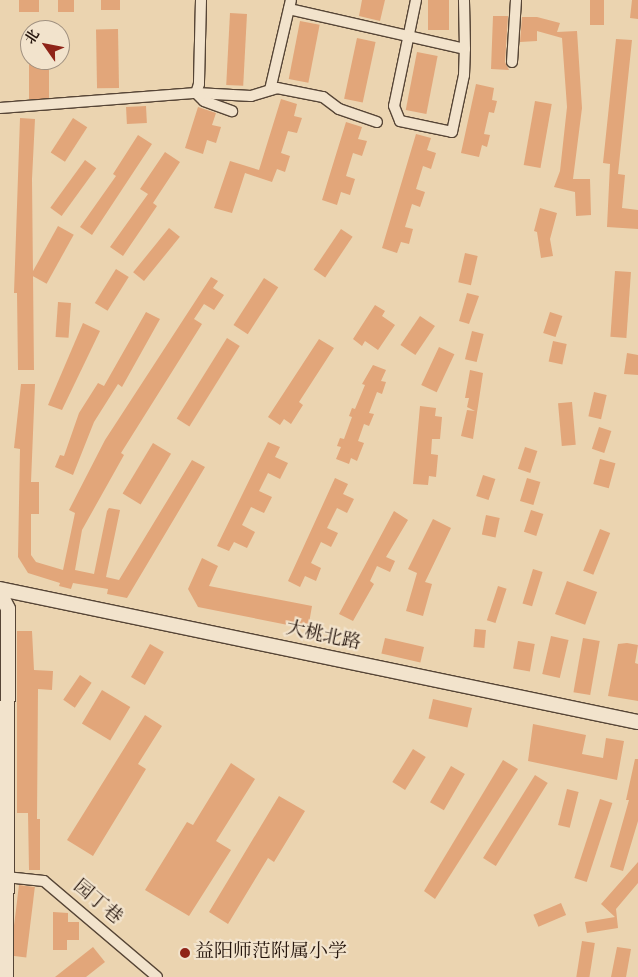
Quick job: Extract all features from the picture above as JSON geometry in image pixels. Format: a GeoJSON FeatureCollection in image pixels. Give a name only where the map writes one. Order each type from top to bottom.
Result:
{"type":"FeatureCollection","features":[{"type":"Feature","properties":{"kind":"street"},"geometry":{"type":"LineString","coordinates":[[196,93],[199,84],[202,0]]}},
{"type":"Feature","properties":{"kind":"street"},"geometry":{"type":"LineString","coordinates":[[416,0],[394,106],[400,121],[452,132],[464,76],[464,0]]}},
{"type":"Feature","properties":{"kind":"street"},"geometry":{"type":"LineString","coordinates":[[512,62],[516,0]]}},
{"type":"Feature","properties":{"kind":"street"},"geometry":{"type":"LineString","coordinates":[[270,90],[290,4],[408,36],[465,49]]}},
{"type":"Feature","properties":{"kind":"street"},"geometry":{"type":"LineString","coordinates":[[0,108],[196,93],[252,96],[277,88],[323,97],[339,110],[377,122]]}},
{"type":"Feature","properties":{"kind":"street"},"geometry":{"type":"LineString","coordinates":[[196,93],[204,101],[232,111]]}},
{"type":"Feature","properties":{"kind":"street"},"geometry":{"type":"LineString","coordinates":[[0,591],[8,608],[6,977]]}},
{"type":"Feature","properties":{"kind":"street","name":"大桃北路"},"geometry":{"type":"LineString","coordinates":[[0,591],[638,722]]}},
{"type":"Feature","properties":{"kind":"street","name":"园丁巷"},"geometry":{"type":"LineString","coordinates":[[6,877],[44,881],[157,977]]}},
{"type":"Feature","properties":{"kind":"building"},"geometry":{"type":"Polygon","coordinates":[[[19,0],[39,0],[39,12],[19,12],[19,0]]]}},
{"type":"Feature","properties":{"kind":"building"},"geometry":{"type":"Polygon","coordinates":[[[58,0],[74,0],[74,12],[58,12],[58,0]]]}},
{"type":"Feature","properties":{"kind":"building"},"geometry":{"type":"Polygon","coordinates":[[[101,0],[120,0],[120,10],[101,10],[101,0]]]}},
{"type":"Feature","properties":{"kind":"building"},"geometry":{"type":"Polygon","coordinates":[[[362,0],[385,0],[380,21],[359,16],[362,0]]]}},
{"type":"Feature","properties":{"kind":"building"},"geometry":{"type":"Polygon","coordinates":[[[428,0],[449,0],[449,30],[428,30],[428,0]]]}},
{"type":"Feature","properties":{"kind":"building"},"geometry":{"type":"Polygon","coordinates":[[[590,0],[604,0],[604,25],[590,25],[590,0]]]}},
{"type":"Feature","properties":{"kind":"building"},"geometry":{"type":"Polygon","coordinates":[[[632,0],[638,0],[638,19],[630,18],[632,0]]]}},
{"type":"Feature","properties":{"kind":"building"},"geometry":{"type":"Polygon","coordinates":[[[230,13],[247,14],[243,86],[226,85],[230,13]]]}},
{"type":"Feature","properties":{"kind":"building"},"geometry":{"type":"Polygon","coordinates":[[[493,16],[508,16],[505,62],[509,70],[491,69],[493,16]]]}},
{"type":"Feature","properties":{"kind":"building"},"geometry":{"type":"Polygon","coordinates":[[[522,17],[537,17],[560,23],[557,32],[577,31],[582,108],[573,179],[590,179],[591,215],[576,216],[575,192],[554,187],[560,171],[567,107],[562,38],[537,31],[537,41],[520,42],[522,17]]]}},
{"type":"Feature","properties":{"kind":"building"},"geometry":{"type":"Polygon","coordinates":[[[300,21],[320,25],[308,83],[289,79],[300,21]]]}},
{"type":"Feature","properties":{"kind":"building"},"geometry":{"type":"Polygon","coordinates":[[[96,29],[118,29],[119,88],[97,88],[96,29]]]}},
{"type":"Feature","properties":{"kind":"building"},"geometry":{"type":"Polygon","coordinates":[[[357,38],[376,42],[363,103],[344,99],[357,38]]]}},
{"type":"Feature","properties":{"kind":"building"},"geometry":{"type":"Polygon","coordinates":[[[616,39],[632,40],[618,174],[625,175],[622,208],[638,210],[638,229],[607,227],[610,164],[603,163],[616,39]]]}},
{"type":"Feature","properties":{"kind":"building"},"geometry":{"type":"Polygon","coordinates":[[[417,52],[438,56],[426,114],[406,110],[417,52]]]}},
{"type":"Feature","properties":{"kind":"building"},"geometry":{"type":"Polygon","coordinates":[[[29,70],[49,70],[49,99],[29,99],[29,70]]]}},
{"type":"Feature","properties":{"kind":"building"},"geometry":{"type":"Polygon","coordinates":[[[476,84],[494,88],[492,100],[497,101],[494,113],[489,112],[484,134],[490,135],[487,147],[482,145],[479,157],[461,153],[476,84]]]}},
{"type":"Feature","properties":{"kind":"building"},"geometry":{"type":"Polygon","coordinates":[[[281,99],[297,104],[294,116],[302,118],[297,133],[288,131],[281,153],[290,156],[285,172],[277,169],[272,182],[245,173],[232,213],[214,208],[230,161],[259,170],[281,99]]]}},
{"type":"Feature","properties":{"kind":"building"},"geometry":{"type":"Polygon","coordinates":[[[535,101],[552,104],[540,168],[524,165],[535,101]]]}},
{"type":"Feature","properties":{"kind":"building"},"geometry":{"type":"Polygon","coordinates":[[[146,106],[147,123],[127,124],[126,107],[146,106]]]}},
{"type":"Feature","properties":{"kind":"building"},"geometry":{"type":"Polygon","coordinates":[[[198,107],[216,113],[212,125],[221,127],[216,143],[207,140],[203,154],[185,148],[198,107]]]}},
{"type":"Feature","properties":{"kind":"building"},"geometry":{"type":"Polygon","coordinates":[[[20,118],[35,119],[32,179],[34,370],[18,370],[17,293],[14,293],[20,118]]]}},
{"type":"Feature","properties":{"kind":"building"},"geometry":{"type":"Polygon","coordinates":[[[73,118],[87,127],[65,162],[51,152],[73,118]]]}},
{"type":"Feature","properties":{"kind":"building"},"geometry":{"type":"Polygon","coordinates":[[[346,122],[362,127],[358,139],[367,141],[362,156],[353,153],[346,176],[355,179],[350,195],[341,192],[337,205],[322,200],[346,122]]]}},
{"type":"Feature","properties":{"kind":"building"},"geometry":{"type":"Polygon","coordinates":[[[416,134],[431,138],[427,150],[436,153],[431,169],[423,166],[416,189],[425,192],[420,207],[412,204],[405,227],[413,229],[409,244],[401,242],[397,253],[382,248],[416,134]]]}},
{"type":"Feature","properties":{"kind":"building"},"geometry":{"type":"Polygon","coordinates":[[[138,135],[152,144],[92,235],[80,227],[116,176],[113,174],[138,135]]]}},
{"type":"Feature","properties":{"kind":"building"},"geometry":{"type":"Polygon","coordinates":[[[165,152],[180,162],[153,203],[157,206],[123,256],[110,247],[148,194],[140,189],[165,152]]]}},
{"type":"Feature","properties":{"kind":"building"},"geometry":{"type":"Polygon","coordinates":[[[85,160],[96,168],[62,216],[50,208],[85,160]]]}},
{"type":"Feature","properties":{"kind":"building"},"geometry":{"type":"Polygon","coordinates":[[[540,208],[557,213],[550,239],[553,256],[541,258],[537,232],[534,231],[540,208]]]}},
{"type":"Feature","properties":{"kind":"building"},"geometry":{"type":"Polygon","coordinates":[[[58,226],[74,235],[47,284],[31,275],[58,226]]]}},
{"type":"Feature","properties":{"kind":"building"},"geometry":{"type":"Polygon","coordinates":[[[169,228],[180,237],[144,281],[133,272],[169,228]]]}},
{"type":"Feature","properties":{"kind":"building"},"geometry":{"type":"Polygon","coordinates":[[[341,229],[353,237],[325,277],[314,270],[341,229]]]}},
{"type":"Feature","properties":{"kind":"building"},"geometry":{"type":"Polygon","coordinates":[[[465,253],[478,256],[471,285],[458,282],[465,253]]]}},
{"type":"Feature","properties":{"kind":"building"},"geometry":{"type":"Polygon","coordinates":[[[116,269],[129,277],[108,311],[95,303],[116,269]]]}},
{"type":"Feature","properties":{"kind":"building"},"geometry":{"type":"Polygon","coordinates":[[[615,271],[631,272],[626,338],[610,337],[615,271]]]}},
{"type":"Feature","properties":{"kind":"building"},"geometry":{"type":"Polygon","coordinates":[[[211,277],[218,281],[213,288],[224,295],[214,310],[204,304],[194,319],[202,324],[121,453],[124,455],[82,530],[75,570],[94,574],[107,511],[109,508],[120,510],[106,577],[119,580],[192,460],[205,467],[127,598],[107,594],[108,589],[73,583],[71,589],[59,586],[60,583],[28,573],[18,557],[20,449],[14,448],[21,384],[35,384],[31,482],[39,482],[39,514],[31,514],[31,555],[36,562],[63,570],[75,513],[69,510],[105,440],[211,277]]]}},
{"type":"Feature","properties":{"kind":"building"},"geometry":{"type":"Polygon","coordinates":[[[264,278],[278,287],[248,334],[234,325],[264,278]]]}},
{"type":"Feature","properties":{"kind":"building"},"geometry":{"type":"Polygon","coordinates":[[[467,293],[479,296],[469,324],[459,321],[467,293]]]}},
{"type":"Feature","properties":{"kind":"building"},"geometry":{"type":"Polygon","coordinates":[[[58,302],[71,303],[69,338],[56,337],[58,302]]]}},
{"type":"Feature","properties":{"kind":"building"},"geometry":{"type":"Polygon","coordinates":[[[375,305],[385,311],[382,316],[395,325],[378,350],[365,341],[362,346],[353,339],[375,305]]]}},
{"type":"Feature","properties":{"kind":"building"},"geometry":{"type":"Polygon","coordinates":[[[146,312],[160,319],[122,387],[118,384],[94,422],[73,475],[55,467],[60,455],[64,456],[79,413],[98,383],[104,386],[146,312]]]}},
{"type":"Feature","properties":{"kind":"building"},"geometry":{"type":"Polygon","coordinates":[[[550,312],[562,316],[556,337],[543,333],[550,312]]]}},
{"type":"Feature","properties":{"kind":"building"},"geometry":{"type":"Polygon","coordinates":[[[420,316],[435,326],[415,355],[400,345],[420,316]]]}},
{"type":"Feature","properties":{"kind":"building"},"geometry":{"type":"Polygon","coordinates":[[[83,323],[100,331],[62,410],[48,405],[83,323]]]}},
{"type":"Feature","properties":{"kind":"building"},"geometry":{"type":"Polygon","coordinates":[[[472,331],[484,334],[477,362],[465,359],[472,331]]]}},
{"type":"Feature","properties":{"kind":"building"},"geometry":{"type":"Polygon","coordinates":[[[227,338],[240,346],[189,427],[177,419],[227,338]]]}},
{"type":"Feature","properties":{"kind":"building"},"geometry":{"type":"Polygon","coordinates":[[[319,339],[334,348],[299,402],[303,405],[291,424],[284,419],[280,425],[268,417],[319,339]]]}},
{"type":"Feature","properties":{"kind":"building"},"geometry":{"type":"Polygon","coordinates":[[[553,341],[567,344],[562,364],[549,362],[553,341]]]}},
{"type":"Feature","properties":{"kind":"building"},"geometry":{"type":"Polygon","coordinates":[[[439,347],[454,354],[437,392],[421,385],[439,347]]]}},
{"type":"Feature","properties":{"kind":"building"},"geometry":{"type":"Polygon","coordinates":[[[627,353],[638,355],[638,375],[624,374],[627,353]]]}},
{"type":"Feature","properties":{"kind":"building"},"geometry":{"type":"Polygon","coordinates":[[[373,365],[386,370],[381,381],[386,382],[382,394],[377,392],[369,413],[374,414],[369,426],[364,424],[358,441],[364,443],[357,461],[351,458],[349,464],[336,459],[341,447],[337,446],[340,438],[344,439],[352,417],[349,416],[352,408],[355,409],[365,385],[362,384],[373,365]]]}},
{"type":"Feature","properties":{"kind":"building"},"geometry":{"type":"Polygon","coordinates":[[[470,370],[483,373],[473,439],[461,436],[467,410],[475,411],[467,407],[469,398],[465,398],[470,370]]]}},
{"type":"Feature","properties":{"kind":"building"},"geometry":{"type":"Polygon","coordinates":[[[594,392],[607,395],[601,419],[588,416],[594,392]]]}},
{"type":"Feature","properties":{"kind":"building"},"geometry":{"type":"Polygon","coordinates":[[[572,402],[576,445],[562,446],[558,403],[572,402]]]}},
{"type":"Feature","properties":{"kind":"building"},"geometry":{"type":"Polygon","coordinates":[[[420,406],[436,408],[435,416],[442,417],[440,439],[432,439],[431,454],[438,455],[436,477],[429,476],[428,485],[413,484],[420,406]]]}},
{"type":"Feature","properties":{"kind":"building"},"geometry":{"type":"Polygon","coordinates":[[[599,427],[611,431],[604,453],[592,449],[599,427]]]}},
{"type":"Feature","properties":{"kind":"building"},"geometry":{"type":"Polygon","coordinates":[[[268,442],[280,447],[275,457],[288,463],[280,479],[268,473],[259,491],[272,497],[264,513],[251,507],[242,525],[255,532],[247,548],[234,542],[229,551],[217,546],[268,442]]]}},
{"type":"Feature","properties":{"kind":"building"},"geometry":{"type":"Polygon","coordinates":[[[153,443],[171,454],[141,504],[123,494],[153,443]]]}},
{"type":"Feature","properties":{"kind":"building"},"geometry":{"type":"Polygon","coordinates":[[[525,447],[537,451],[530,473],[518,469],[525,447]]]}},
{"type":"Feature","properties":{"kind":"building"},"geometry":{"type":"Polygon","coordinates":[[[600,459],[615,463],[609,488],[593,484],[600,459]]]}},
{"type":"Feature","properties":{"kind":"building"},"geometry":{"type":"Polygon","coordinates":[[[483,475],[495,479],[489,500],[476,496],[483,475]]]}},
{"type":"Feature","properties":{"kind":"building"},"geometry":{"type":"Polygon","coordinates":[[[335,478],[348,484],[343,494],[354,499],[347,513],[337,508],[327,528],[338,533],[331,547],[321,542],[311,563],[321,568],[316,581],[305,576],[300,587],[288,581],[335,478]]]}},
{"type":"Feature","properties":{"kind":"building"},"geometry":{"type":"Polygon","coordinates":[[[527,478],[540,482],[533,505],[520,501],[527,478]]]}},
{"type":"Feature","properties":{"kind":"building"},"geometry":{"type":"Polygon","coordinates":[[[531,510],[543,514],[536,536],[524,532],[531,510]]]}},
{"type":"Feature","properties":{"kind":"building"},"geometry":{"type":"Polygon","coordinates":[[[394,511],[408,520],[386,557],[395,561],[390,572],[377,566],[370,581],[374,584],[353,621],[339,614],[394,511]]]}},
{"type":"Feature","properties":{"kind":"building"},"geometry":{"type":"Polygon","coordinates":[[[486,515],[500,518],[496,537],[482,535],[486,515]]]}},
{"type":"Feature","properties":{"kind":"building"},"geometry":{"type":"Polygon","coordinates":[[[433,519],[451,528],[425,582],[432,584],[423,616],[406,611],[417,573],[408,569],[433,519]]]}},
{"type":"Feature","properties":{"kind":"building"},"geometry":{"type":"Polygon","coordinates":[[[600,529],[610,533],[593,575],[583,571],[600,529]]]}},
{"type":"Feature","properties":{"kind":"building"},"geometry":{"type":"Polygon","coordinates":[[[202,558],[218,566],[209,586],[312,606],[308,629],[198,607],[188,589],[202,558]]]}},
{"type":"Feature","properties":{"kind":"building"},"geometry":{"type":"Polygon","coordinates":[[[533,569],[543,572],[532,606],[522,603],[533,569]]]}},
{"type":"Feature","properties":{"kind":"building"},"geometry":{"type":"Polygon","coordinates":[[[567,581],[597,592],[585,625],[555,614],[567,581]]]}},
{"type":"Feature","properties":{"kind":"building"},"geometry":{"type":"Polygon","coordinates":[[[498,586],[507,589],[495,623],[487,620],[498,586]]]}},
{"type":"Feature","properties":{"kind":"building"},"geometry":{"type":"Polygon","coordinates":[[[475,629],[486,630],[484,648],[473,647],[475,629]]]}},
{"type":"Feature","properties":{"kind":"building"},"geometry":{"type":"Polygon","coordinates":[[[17,631],[32,631],[34,670],[53,671],[52,690],[38,689],[37,819],[40,819],[40,870],[29,870],[28,813],[17,813],[17,631]]]}},
{"type":"Feature","properties":{"kind":"building"},"geometry":{"type":"Polygon","coordinates":[[[551,636],[569,640],[560,678],[542,674],[551,636]]]}},
{"type":"Feature","properties":{"kind":"building"},"geometry":{"type":"Polygon","coordinates":[[[385,638],[424,647],[420,663],[381,654],[385,638]]]}},
{"type":"Feature","properties":{"kind":"building"},"geometry":{"type":"Polygon","coordinates":[[[583,638],[600,641],[590,695],[573,692],[583,638]]]}},
{"type":"Feature","properties":{"kind":"building"},"geometry":{"type":"Polygon","coordinates":[[[518,641],[535,644],[530,672],[513,669],[518,641]]]}},
{"type":"Feature","properties":{"kind":"building"},"geometry":{"type":"Polygon","coordinates":[[[150,644],[164,652],[145,685],[131,677],[150,644]]]}},
{"type":"Feature","properties":{"kind":"building"},"geometry":{"type":"Polygon","coordinates":[[[618,644],[638,645],[635,663],[638,664],[638,701],[608,696],[618,644]]]}},
{"type":"Feature","properties":{"kind":"building"},"geometry":{"type":"Polygon","coordinates":[[[80,675],[92,683],[75,708],[63,700],[80,675]]]}},
{"type":"Feature","properties":{"kind":"building"},"geometry":{"type":"Polygon","coordinates":[[[102,690],[130,707],[110,740],[82,723],[102,690]]]}},
{"type":"Feature","properties":{"kind":"building"},"geometry":{"type":"Polygon","coordinates":[[[433,699],[472,708],[467,727],[429,718],[433,699]]]}},
{"type":"Feature","properties":{"kind":"building"},"geometry":{"type":"Polygon","coordinates":[[[145,715],[162,726],[138,764],[146,769],[93,856],[67,840],[145,715]]]}},
{"type":"Feature","properties":{"kind":"building"},"geometry":{"type":"Polygon","coordinates":[[[533,724],[586,735],[582,754],[603,758],[606,738],[624,741],[617,780],[528,761],[533,724]]]}},
{"type":"Feature","properties":{"kind":"building"},"geometry":{"type":"Polygon","coordinates":[[[413,749],[426,757],[405,790],[392,782],[413,749]]]}},
{"type":"Feature","properties":{"kind":"building"},"geometry":{"type":"Polygon","coordinates":[[[635,759],[638,759],[638,821],[623,871],[610,867],[629,800],[626,800],[635,759]]]}},
{"type":"Feature","properties":{"kind":"building"},"geometry":{"type":"Polygon","coordinates":[[[503,760],[518,769],[435,899],[424,891],[503,760]]]}},
{"type":"Feature","properties":{"kind":"building"},"geometry":{"type":"Polygon","coordinates":[[[231,763],[255,779],[216,841],[231,850],[189,916],[145,890],[187,822],[193,825],[231,763]]]}},
{"type":"Feature","properties":{"kind":"building"},"geometry":{"type":"Polygon","coordinates":[[[451,766],[465,774],[444,810],[430,802],[451,766]]]}},
{"type":"Feature","properties":{"kind":"building"},"geometry":{"type":"Polygon","coordinates":[[[535,775],[548,783],[496,866],[483,858],[535,775]]]}},
{"type":"Feature","properties":{"kind":"building"},"geometry":{"type":"Polygon","coordinates":[[[567,789],[579,792],[570,828],[558,825],[567,789]]]}},
{"type":"Feature","properties":{"kind":"building"},"geometry":{"type":"Polygon","coordinates":[[[279,796],[305,811],[274,862],[268,858],[228,924],[209,912],[279,796]]]}},
{"type":"Feature","properties":{"kind":"building"},"geometry":{"type":"Polygon","coordinates":[[[600,799],[612,803],[587,882],[574,878],[600,799]]]}},
{"type":"Feature","properties":{"kind":"building"},"geometry":{"type":"Polygon","coordinates":[[[638,862],[638,883],[616,909],[618,928],[587,933],[585,922],[615,917],[601,904],[638,862]]]}},
{"type":"Feature","properties":{"kind":"building"},"geometry":{"type":"Polygon","coordinates":[[[19,885],[35,887],[26,957],[10,955],[19,885]]]}},
{"type":"Feature","properties":{"kind":"building"},"geometry":{"type":"Polygon","coordinates":[[[561,903],[566,915],[538,927],[533,915],[561,903]]]}},
{"type":"Feature","properties":{"kind":"building"},"geometry":{"type":"Polygon","coordinates":[[[53,912],[68,913],[68,922],[79,922],[79,940],[67,940],[67,950],[53,950],[53,912]]]}},
{"type":"Feature","properties":{"kind":"building"},"geometry":{"type":"Polygon","coordinates":[[[582,941],[595,943],[589,977],[576,977],[582,941]]]}},
{"type":"Feature","properties":{"kind":"building"},"geometry":{"type":"Polygon","coordinates":[[[93,947],[105,962],[86,977],[55,977],[93,947]]]}},
{"type":"Feature","properties":{"kind":"building"},"geometry":{"type":"Polygon","coordinates":[[[617,947],[631,949],[626,977],[611,977],[617,947]]]}},
{"type":"Feature","properties":{"kind":"place","name":"益阳师范附属小学"},"geometry":{"type":"Point","coordinates":[185,953]}}]}
